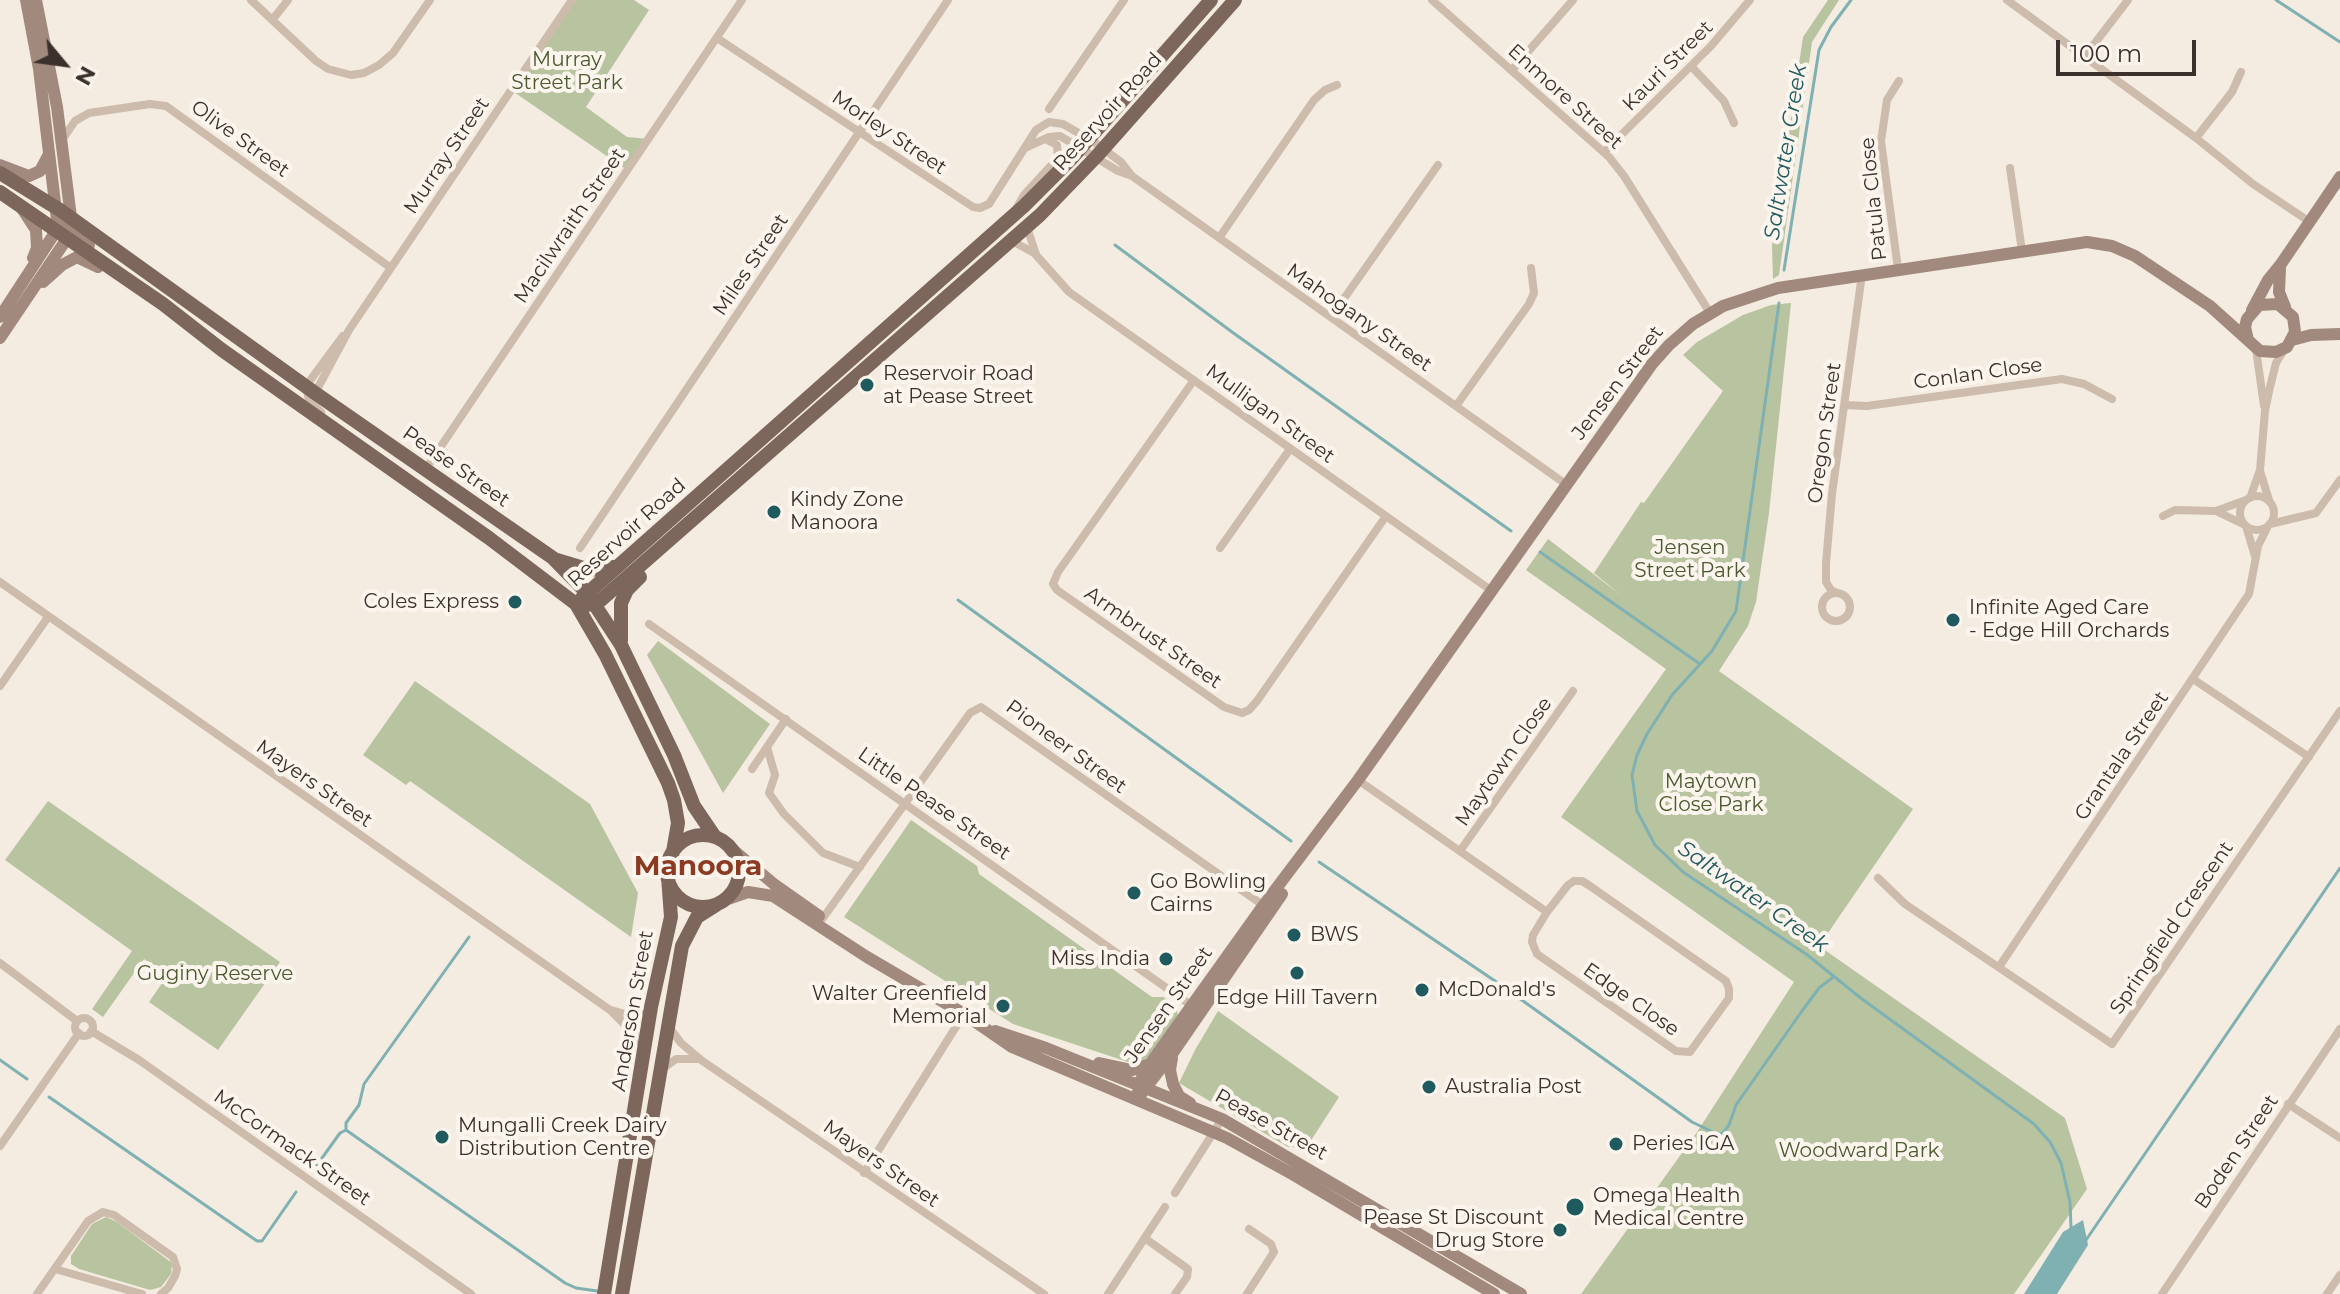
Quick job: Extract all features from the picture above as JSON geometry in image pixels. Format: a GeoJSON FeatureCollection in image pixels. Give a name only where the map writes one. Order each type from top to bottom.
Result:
{"type":"FeatureCollection","features":[{"type":"Feature","properties":{"kind":"main road","name":"Reservoir Road"},"geometry":{"type":"LineString","coordinates":[[586,600],[622,563],[1013,217],[1085,143],[1211,0]]}},
{"type":"Feature","properties":{"kind":"main road","name":"Reservoir Road"},"geometry":{"type":"LineString","coordinates":[[586,600],[697,515],[1012,241],[1100,153],[1235,0]]}},
{"type":"Feature","properties":{"kind":"main road"},"geometry":{"type":"LineString","coordinates":[[0,173],[65,221]]}},
{"type":"Feature","properties":{"kind":"main road"},"geometry":{"type":"LineString","coordinates":[[0,192],[65,221]]}},
{"type":"Feature","properties":{"kind":"main road","name":"Pease Street"},"geometry":{"type":"LineString","coordinates":[[65,221],[222,350],[499,545],[586,600],[598,640],[671,790],[678,829],[673,852]]}},
{"type":"Feature","properties":{"kind":"main road","name":"Pease Street"},"geometry":{"type":"LineString","coordinates":[[65,221],[227,328],[310,390],[553,558],[621,645],[674,755],[694,806],[715,837]]}},
{"type":"Feature","properties":{"kind":"main road"},"geometry":{"type":"LineString","coordinates":[[90,243],[211,331],[222,350]]}},
{"type":"Feature","properties":{"kind":"main road"},"geometry":{"type":"LineString","coordinates":[[227,328],[243,351],[287,384],[290,398]]}},
{"type":"Feature","properties":{"kind":"main road"},"geometry":{"type":"LineString","coordinates":[[621,645],[620,609],[627,590],[680,542],[697,515]]}},
{"type":"Feature","properties":{"kind":"main road"},"geometry":{"type":"LineString","coordinates":[[553,558],[592,570],[610,569],[622,563]]}},
{"type":"Feature","properties":{"kind":"main road"},"geometry":{"type":"LineString","coordinates":[[691,837],[715,837],[732,849],[739,864],[739,876],[733,892],[720,902],[702,907],[685,902],[673,890],[668,877],[668,864],[673,852],[691,837]]}},
{"type":"Feature","properties":{"kind":"main road","name":"Anderson Street"},"geometry":{"type":"LineString","coordinates":[[604,1294],[651,1007],[671,917],[668,877]]}},
{"type":"Feature","properties":{"kind":"main road","name":"Anderson Street"},"geometry":{"type":"LineString","coordinates":[[622,1294],[684,939],[697,917],[720,902]]}},
{"type":"Feature","properties":{"kind":"street"},"geometry":{"type":"LineString","coordinates":[[26,0],[39,69],[54,187],[65,221],[90,243]]}},
{"type":"Feature","properties":{"kind":"street"},"geometry":{"type":"LineString","coordinates":[[0,338],[24,303],[65,221],[61,140],[36,0]]}},
{"type":"Feature","properties":{"kind":"street"},"geometry":{"type":"LineString","coordinates":[[251,0],[316,61],[328,69],[351,75],[364,73],[393,53],[430,0]]}},
{"type":"Feature","properties":{"kind":"street"},"geometry":{"type":"LineString","coordinates":[[273,19],[288,0]]}},
{"type":"Feature","properties":{"kind":"street","name":"Murray Street"},"geometry":{"type":"LineString","coordinates":[[310,390],[333,347],[349,330],[572,0]]}},
{"type":"Feature","properties":{"kind":"street","name":"Macilwraith Street"},"geometry":{"type":"LineString","coordinates":[[425,470],[742,0]]}},
{"type":"Feature","properties":{"kind":"street","name":"Miles Street"},"geometry":{"type":"LineString","coordinates":[[580,548],[948,0]]}},
{"type":"Feature","properties":{"kind":"street"},"geometry":{"type":"LineString","coordinates":[[1049,109],[1124,0]]}},
{"type":"Feature","properties":{"kind":"street","name":"Enmore Street"},"geometry":{"type":"LineString","coordinates":[[1432,0],[1604,152],[1624,176],[1710,313]]}},
{"type":"Feature","properties":{"kind":"street"},"geometry":{"type":"LineString","coordinates":[[1512,70],[1573,0]]}},
{"type":"Feature","properties":{"kind":"street","name":"Kauri Street"},"geometry":{"type":"LineString","coordinates":[[1604,152],[1728,28],[1750,0]]}},
{"type":"Feature","properties":{"kind":"street"},"geometry":{"type":"LineString","coordinates":[[2007,0],[2196,138],[2253,184],[2310,222]]}},
{"type":"Feature","properties":{"kind":"street"},"geometry":{"type":"LineString","coordinates":[[2085,56],[2128,0]]}},
{"type":"Feature","properties":{"kind":"street","name":"Morley Street"},"geometry":{"type":"LineString","coordinates":[[717,38],[977,208],[992,201],[1036,130],[1049,122],[1063,124],[1100,153]]}},
{"type":"Feature","properties":{"kind":"street"},"geometry":{"type":"LineString","coordinates":[[1691,66],[1724,101],[1734,123]]}},
{"type":"Feature","properties":{"kind":"street"},"geometry":{"type":"LineString","coordinates":[[2196,138],[2232,92],[2241,72]]}},
{"type":"Feature","properties":{"kind":"street","name":"Patula Close"},"geometry":{"type":"LineString","coordinates":[[1898,269],[1881,141],[1887,100],[1899,81]]}},
{"type":"Feature","properties":{"kind":"street"},"geometry":{"type":"LineString","coordinates":[[1219,238],[1314,100],[1337,85]]}},
{"type":"Feature","properties":{"kind":"street","name":"Olive Street"},"geometry":{"type":"LineString","coordinates":[[61,140],[75,121],[89,113],[150,104],[166,106],[391,268]]}},
{"type":"Feature","properties":{"kind":"street","name":"Morley Street"},"geometry":{"type":"LineString","coordinates":[[1045,139],[1060,136],[1085,143]]}},
{"type":"Feature","properties":{"kind":"street"},"geometry":{"type":"LineString","coordinates":[[1013,217],[1024,195],[1058,158],[1057,145],[1045,139],[1027,147]]}},
{"type":"Feature","properties":{"kind":"street","name":"Mahogany Street"},"geometry":{"type":"LineString","coordinates":[[1100,153],[1125,166],[1132,176],[1567,485]]}},
{"type":"Feature","properties":{"kind":"street"},"geometry":{"type":"LineString","coordinates":[[0,165],[29,176],[40,171],[49,154]]}},
{"type":"Feature","properties":{"kind":"street"},"geometry":{"type":"LineString","coordinates":[[1331,317],[1438,165]]}},
{"type":"Feature","properties":{"kind":"street"},"geometry":{"type":"LineString","coordinates":[[2010,168],[2022,251]]}},
{"type":"Feature","properties":{"kind":"street"},"geometry":{"type":"LineString","coordinates":[[2265,411],[2252,344],[2245,327],[2268,280],[2340,177]]}},
{"type":"Feature","properties":{"kind":"street"},"geometry":{"type":"LineString","coordinates":[[2,313],[37,248],[33,224],[15,200]]}},
{"type":"Feature","properties":{"kind":"street"},"geometry":{"type":"LineString","coordinates":[[2,313],[65,221]]}},
{"type":"Feature","properties":{"kind":"street","name":"Mulligan Street"},"geometry":{"type":"LineString","coordinates":[[1027,227],[1036,255]]}},
{"type":"Feature","properties":{"kind":"street","name":"Mulligan Street"},"geometry":{"type":"LineString","coordinates":[[1012,241],[1036,255],[1069,292],[1492,591]]}},
{"type":"Feature","properties":{"kind":"street","name":"Jensen Street"},"geometry":{"type":"LineString","coordinates":[[1141,1091],[1150,1064],[1196,1008],[1267,908],[1303,864],[1318,837],[1661,353],[1679,334],[1710,313],[1766,290],[1862,273],[2076,243],[2112,246],[2135,256],[2210,306],[2252,344]]}},
{"type":"Feature","properties":{"kind":"street"},"geometry":{"type":"LineString","coordinates":[[24,303],[54,272],[77,257],[94,264],[133,292],[163,304]]}},
{"type":"Feature","properties":{"kind":"street"},"geometry":{"type":"LineString","coordinates":[[2281,264],[2278,286],[2285,307],[2295,320],[2334,333]]}},
{"type":"Feature","properties":{"kind":"street"},"geometry":{"type":"LineString","coordinates":[[1456,406],[1529,304],[1534,293],[1531,268]]}},
{"type":"Feature","properties":{"kind":"street","name":"Oregon Street"},"geometry":{"type":"LineString","coordinates":[[1822,606],[1832,494],[1862,273]]}},
{"type":"Feature","properties":{"kind":"street"},"geometry":{"type":"LineString","coordinates":[[2251,311],[2266,303],[2285,307]]}},
{"type":"Feature","properties":{"kind":"street","name":"Jensen Street"},"geometry":{"type":"LineString","coordinates":[[2210,306],[2222,310],[2251,311]]}},
{"type":"Feature","properties":{"kind":"street"},"geometry":{"type":"LineString","coordinates":[[2245,525],[2240,511],[2260,470],[2265,411],[2276,363],[2288,345],[2295,320]]}},
{"type":"Feature","properties":{"kind":"street"},"geometry":{"type":"LineString","coordinates":[[2252,344],[2268,353],[2334,333]]}},
{"type":"Feature","properties":{"kind":"street","name":"Conlan Close"},"geometry":{"type":"LineString","coordinates":[[1845,405],[1873,405],[2062,379],[2084,384],[2112,399]]}},
{"type":"Feature","properties":{"kind":"street","name":"Armbrust Street"},"geometry":{"type":"LineString","coordinates":[[1194,380],[1058,572],[1053,584],[1062,594],[1224,707],[1242,713],[1257,701],[1386,516]]}},
{"type":"Feature","properties":{"kind":"street"},"geometry":{"type":"LineString","coordinates":[[310,390],[306,394],[313,405],[357,437],[379,462]]}},
{"type":"Feature","properties":{"kind":"street"},"geometry":{"type":"LineString","coordinates":[[1220,548],[1290,449]]}},
{"type":"Feature","properties":{"kind":"street"},"geometry":{"type":"LineString","coordinates":[[2260,470],[2274,513],[2269,525]]}},
{"type":"Feature","properties":{"kind":"street"},"geometry":{"type":"LineString","coordinates":[[2216,511],[2258,530],[2316,513],[2340,480]]}},
{"type":"Feature","properties":{"kind":"street"},"geometry":{"type":"LineString","coordinates":[[2163,516],[2175,510],[2216,511],[2261,497],[2298,517]]}},
{"type":"Feature","properties":{"kind":"street","name":"Grantala Street"},"geometry":{"type":"LineString","coordinates":[[2245,525],[2255,557]]}},
{"type":"Feature","properties":{"kind":"street","name":"Grantala Street"},"geometry":{"type":"LineString","coordinates":[[1999,967],[2249,594],[2255,557],[2269,525]]}},
{"type":"Feature","properties":{"kind":"street"},"geometry":{"type":"LineString","coordinates":[[1825,577],[1830,589],[1846,597],[1849,603],[1850,610],[1837,621],[1830,620],[1822,606],[1828,595],[1837,593]]}},
{"type":"Feature","properties":{"kind":"street","name":"Mayers Street"},"geometry":{"type":"LineString","coordinates":[[0,582],[610,1010],[646,1051]]}},
{"type":"Feature","properties":{"kind":"street"},"geometry":{"type":"LineString","coordinates":[[0,686],[48,617]]}},
{"type":"Feature","properties":{"kind":"street","name":"Little Pease Street"},"geometry":{"type":"LineString","coordinates":[[649,624],[1196,1008]]}},
{"type":"Feature","properties":{"kind":"street"},"geometry":{"type":"LineString","coordinates":[[2193,679],[2309,757]]}},
{"type":"Feature","properties":{"kind":"street","name":"Maytown Close"},"geometry":{"type":"LineString","coordinates":[[1460,851],[1573,691]]}},
{"type":"Feature","properties":{"kind":"street","name":"Pioneer Street"},"geometry":{"type":"LineString","coordinates":[[821,921],[970,713],[981,707],[1267,908]]}},
{"type":"Feature","properties":{"kind":"street","name":"Springfield Crescent"},"geometry":{"type":"LineString","coordinates":[[1878,878],[1905,904],[2112,1044],[2340,711]]}},
{"type":"Feature","properties":{"kind":"street"},"geometry":{"type":"LineString","coordinates":[[752,769],[786,719]]}},
{"type":"Feature","properties":{"kind":"street"},"geometry":{"type":"LineString","coordinates":[[767,747],[775,775],[769,793],[784,814],[823,853],[860,867]]}},
{"type":"Feature","properties":{"kind":"street"},"geometry":{"type":"LineString","coordinates":[[1358,780],[1547,912]]}},
{"type":"Feature","properties":{"kind":"street","name":"Pease Street"},"geometry":{"type":"LineString","coordinates":[[732,849],[821,921],[1019,1050],[1195,1106],[1222,1119],[1521,1294]]}},
{"type":"Feature","properties":{"kind":"street","name":"Edge Close"},"geometry":{"type":"LineString","coordinates":[[1582,881],[1726,981],[1729,998],[1697,1047],[1690,1052],[1676,1051],[1537,954],[1532,942],[1533,935],[1547,912],[1568,885],[1582,881]]}},
{"type":"Feature","properties":{"kind":"street","name":"Pease Street"},"geometry":{"type":"LineString","coordinates":[[720,902],[744,893],[766,893],[821,921]]}},
{"type":"Feature","properties":{"kind":"street"},"geometry":{"type":"LineString","coordinates":[[0,963],[77,1021]]}},
{"type":"Feature","properties":{"kind":"street"},"geometry":{"type":"LineString","coordinates":[[610,1010],[628,1015],[651,1007]]}},
{"type":"Feature","properties":{"kind":"street","name":"Jensen Street"},"geometry":{"type":"LineString","coordinates":[[1141,1091],[1174,1051],[1196,1008]]}},
{"type":"Feature","properties":{"kind":"street"},"geometry":{"type":"LineString","coordinates":[[864,1173],[964,1014]]}},
{"type":"Feature","properties":{"kind":"street"},"geometry":{"type":"LineString","coordinates":[[89,1019],[93,1026],[91,1031],[86,1035],[79,1033],[75,1026],[77,1021],[89,1019]]}},
{"type":"Feature","properties":{"kind":"street","name":"Mayers Street"},"geometry":{"type":"LineString","coordinates":[[668,1026],[681,1043],[701,1060],[1044,1294]]}},
{"type":"Feature","properties":{"kind":"street","name":"Pease Street"},"geometry":{"type":"LineString","coordinates":[[984,1028],[1069,1057],[1141,1091],[1293,1174],[1487,1292]]}},
{"type":"Feature","properties":{"kind":"street","name":"Boden Street"},"geometry":{"type":"LineString","coordinates":[[2162,1294],[2340,1029]]}},
{"type":"Feature","properties":{"kind":"street","name":"McCormack Street"},"geometry":{"type":"LineString","coordinates":[[91,1031],[139,1060],[471,1294]]}},
{"type":"Feature","properties":{"kind":"street"},"geometry":{"type":"LineString","coordinates":[[0,1146],[79,1033]]}},
{"type":"Feature","properties":{"kind":"street"},"geometry":{"type":"LineString","coordinates":[[1174,1051],[1170,1070],[1173,1084],[1179,1096],[1195,1106]]}},
{"type":"Feature","properties":{"kind":"street"},"geometry":{"type":"LineString","coordinates":[[1069,1057],[1126,1070],[1150,1064]]}},
{"type":"Feature","properties":{"kind":"street"},"geometry":{"type":"LineString","coordinates":[[660,1071],[676,1059],[701,1060]]}},
{"type":"Feature","properties":{"kind":"street"},"geometry":{"type":"LineString","coordinates":[[2288,1104],[2340,1138]]}},
{"type":"Feature","properties":{"kind":"street"},"geometry":{"type":"LineString","coordinates":[[1175,1193],[1222,1119]]}},
{"type":"Feature","properties":{"kind":"street"},"geometry":{"type":"LineString","coordinates":[[1108,1294],[1165,1207]]}},
{"type":"Feature","properties":{"kind":"street"},"geometry":{"type":"LineString","coordinates":[[37,1294],[88,1221],[96,1214],[108,1212],[173,1257],[177,1269],[175,1276],[161,1294]]}},
{"type":"Feature","properties":{"kind":"street"},"geometry":{"type":"LineString","coordinates":[[1247,1294],[1274,1252],[1271,1244],[1249,1229]]}},
{"type":"Feature","properties":{"kind":"street"},"geometry":{"type":"LineString","coordinates":[[1146,1239],[1188,1269],[1187,1277],[1175,1294]]}},
{"type":"Feature","properties":{"kind":"street"},"geometry":{"type":"LineString","coordinates":[[55,1269],[142,1294]]}},
{"type":"Feature","properties":{"kind":"street"},"geometry":{"type":"LineString","coordinates":[[2327,1294],[2340,1275]]}},
{"type":"Feature","properties":{"kind":"green space","name":"Murray Street Park"},"geometry":{"type":"Polygon","coordinates":[[[572,0],[634,0],[649,10],[586,107],[627,137],[649,139],[627,170],[511,90],[572,0]]]}},
{"type":"Feature","properties":{"kind":"green space"},"geometry":{"type":"Polygon","coordinates":[[[1828,0],[1839,0],[1812,42],[1779,275],[1773,279],[1772,246],[1803,37],[1828,0]]]}},
{"type":"Feature","properties":{"kind":"green space"},"geometry":{"type":"Polygon","coordinates":[[[1791,303],[1769,513],[1756,602],[1748,626],[1719,671],[1913,809],[1819,946],[2065,1118],[2087,1189],[2014,1294],[1581,1294],[1697,1132],[1794,982],[1561,817],[1666,669],[1526,570],[1548,539],[1622,596],[1594,573],[1641,502],[1644,503],[1723,391],[1683,355],[1697,342],[1743,315],[1771,305],[1791,303]]]}},
{"type":"Feature","properties":{"kind":"green space"},"geometry":{"type":"Polygon","coordinates":[[[658,641],[770,724],[723,793],[647,655],[658,641]]]}},
{"type":"Feature","properties":{"kind":"green space"},"geometry":{"type":"Polygon","coordinates":[[[415,681],[590,804],[638,893],[631,937],[410,781],[406,785],[363,755],[415,681]]]}},
{"type":"Feature","properties":{"kind":"green space","name":"Guginy Reserve"},"geometry":{"type":"Polygon","coordinates":[[[48,801],[280,962],[218,1050],[149,1002],[167,976],[144,959],[103,1017],[92,1009],[132,951],[5,860],[48,801]]]}},
{"type":"Feature","properties":{"kind":"green space"},"geometry":{"type":"Polygon","coordinates":[[[911,820],[977,866],[979,874],[1152,997],[1163,997],[1176,1005],[1178,1016],[1147,1058],[1128,1062],[1013,1024],[844,917],[911,820]]]}},
{"type":"Feature","properties":{"kind":"green space"},"geometry":{"type":"Polygon","coordinates":[[[1218,1011],[1339,1097],[1310,1142],[1303,1147],[1288,1147],[1179,1083],[1218,1011]]]}},
{"type":"Feature","properties":{"kind":"green space"},"geometry":{"type":"Polygon","coordinates":[[[106,1217],[172,1263],[171,1274],[161,1287],[150,1290],[71,1264],[71,1256],[92,1224],[106,1217]]]}},
{"type":"Feature","properties":{"kind":"water"},"geometry":{"type":"Polygon","coordinates":[[[2083,1220],[2088,1245],[2057,1294],[2024,1294],[2063,1232],[2083,1220]]]}},
{"type":"Feature","properties":{"kind":"waterway","name":"Saltwater Creek"},"geometry":{"type":"LineString","coordinates":[[1784,270],[1819,50],[1851,0]]}},
{"type":"Feature","properties":{"kind":"waterway","name":"Saltwater Creek"},"geometry":{"type":"LineString","coordinates":[[2276,0],[2340,42]]}},
{"type":"Feature","properties":{"kind":"waterway"},"geometry":{"type":"LineString","coordinates":[[1115,245],[1511,531]]}},
{"type":"Feature","properties":{"kind":"waterway","name":"Saltwater Creek"},"geometry":{"type":"LineString","coordinates":[[1779,303],[1736,611],[1712,651],[1672,695],[1647,734],[1632,775],[1637,811],[1655,845],[1683,872],[1806,954],[1862,999],[2034,1124],[2050,1142],[2061,1163],[2070,1202],[2071,1228]]}},
{"type":"Feature","properties":{"kind":"waterway"},"geometry":{"type":"LineString","coordinates":[[1540,552],[1700,664]]}},
{"type":"Feature","properties":{"kind":"waterway"},"geometry":{"type":"LineString","coordinates":[[958,600],[1291,841]]}},
{"type":"Feature","properties":{"kind":"waterway"},"geometry":{"type":"LineString","coordinates":[[1319,862],[1498,983],[1692,1122],[1715,1133],[1722,1134],[1729,1125],[1736,1105],[1819,988],[1832,978]]}},
{"type":"Feature","properties":{"kind":"waterway"},"geometry":{"type":"LineString","coordinates":[[2086,1240],[2340,868]]}},
{"type":"Feature","properties":{"kind":"waterway"},"geometry":{"type":"LineString","coordinates":[[317,1165],[340,1133],[346,1130],[346,1123],[359,1105],[364,1084],[469,937]]}},
{"type":"Feature","properties":{"kind":"waterway"},"geometry":{"type":"LineString","coordinates":[[0,1060],[27,1079]]}},
{"type":"Feature","properties":{"kind":"waterway"},"geometry":{"type":"LineString","coordinates":[[49,1097],[257,1241],[262,1241],[296,1192]]}},
{"type":"Feature","properties":{"kind":"waterway"},"geometry":{"type":"LineString","coordinates":[[346,1130],[565,1283],[597,1291]]}},
{"type":"Feature","properties":{"kind":"place","name":"Reservoir Road at Pease Street"},"geometry":{"type":"Point","coordinates":[867,385]}},
{"type":"Feature","properties":{"kind":"place","name":"Kindy Zone Manoora"},"geometry":{"type":"Point","coordinates":[774,512]}},
{"type":"Feature","properties":{"kind":"place","name":"Coles Express"},"geometry":{"type":"Point","coordinates":[515,602]}},
{"type":"Feature","properties":{"kind":"place","name":"Infinite Aged Care - Edge Hill Orchards"},"geometry":{"type":"Point","coordinates":[1953,620]}},
{"type":"Feature","properties":{"kind":"place","name":"Go Bowling Cairns"},"geometry":{"type":"Point","coordinates":[1134,893]}},
{"type":"Feature","properties":{"kind":"place","name":"BWS"},"geometry":{"type":"Point","coordinates":[1294,935]}},
{"type":"Feature","properties":{"kind":"place","name":"Miss India"},"geometry":{"type":"Point","coordinates":[1166,959]}},
{"type":"Feature","properties":{"kind":"place","name":"Edge Hill Tavern"},"geometry":{"type":"Point","coordinates":[1297,973]}},
{"type":"Feature","properties":{"kind":"place","name":"McDonald's"},"geometry":{"type":"Point","coordinates":[1422,990]}},
{"type":"Feature","properties":{"kind":"place","name":"Walter Greenfield Memorial"},"geometry":{"type":"Point","coordinates":[1003,1006]}},
{"type":"Feature","properties":{"kind":"place","name":"Australia Post"},"geometry":{"type":"Point","coordinates":[1429,1087]}},
{"type":"Feature","properties":{"kind":"place","name":"Mungalli Creek Dairy Distribution Centre"},"geometry":{"type":"Point","coordinates":[442,1137]}},
{"type":"Feature","properties":{"kind":"place","name":"Peries IGA"},"geometry":{"type":"Point","coordinates":[1616,1144]}},
{"type":"Feature","properties":{"kind":"place","name":"Omega Health Medical Centre"},"geometry":{"type":"Point","coordinates":[1575,1207]}},
{"type":"Feature","properties":{"kind":"place","name":"Pease St Discount Drug Store"},"geometry":{"type":"Point","coordinates":[1560,1230]}},
{"type":"Feature","properties":{"kind":"district","name":"Manoora"},"geometry":{"type":"Point","coordinates":[698,867]}},
{"type":"Feature","properties":{"kind":"park label","name":"Jensen Street Park"},"geometry":{"type":"Point","coordinates":[1690,560]}},
{"type":"Feature","properties":{"kind":"park label","name":"Maytown Close Park"},"geometry":{"type":"Point","coordinates":[1711,794]}},
{"type":"Feature","properties":{"kind":"park label","name":"Woodward Park"},"geometry":{"type":"Point","coordinates":[1859,1151]}}]}
